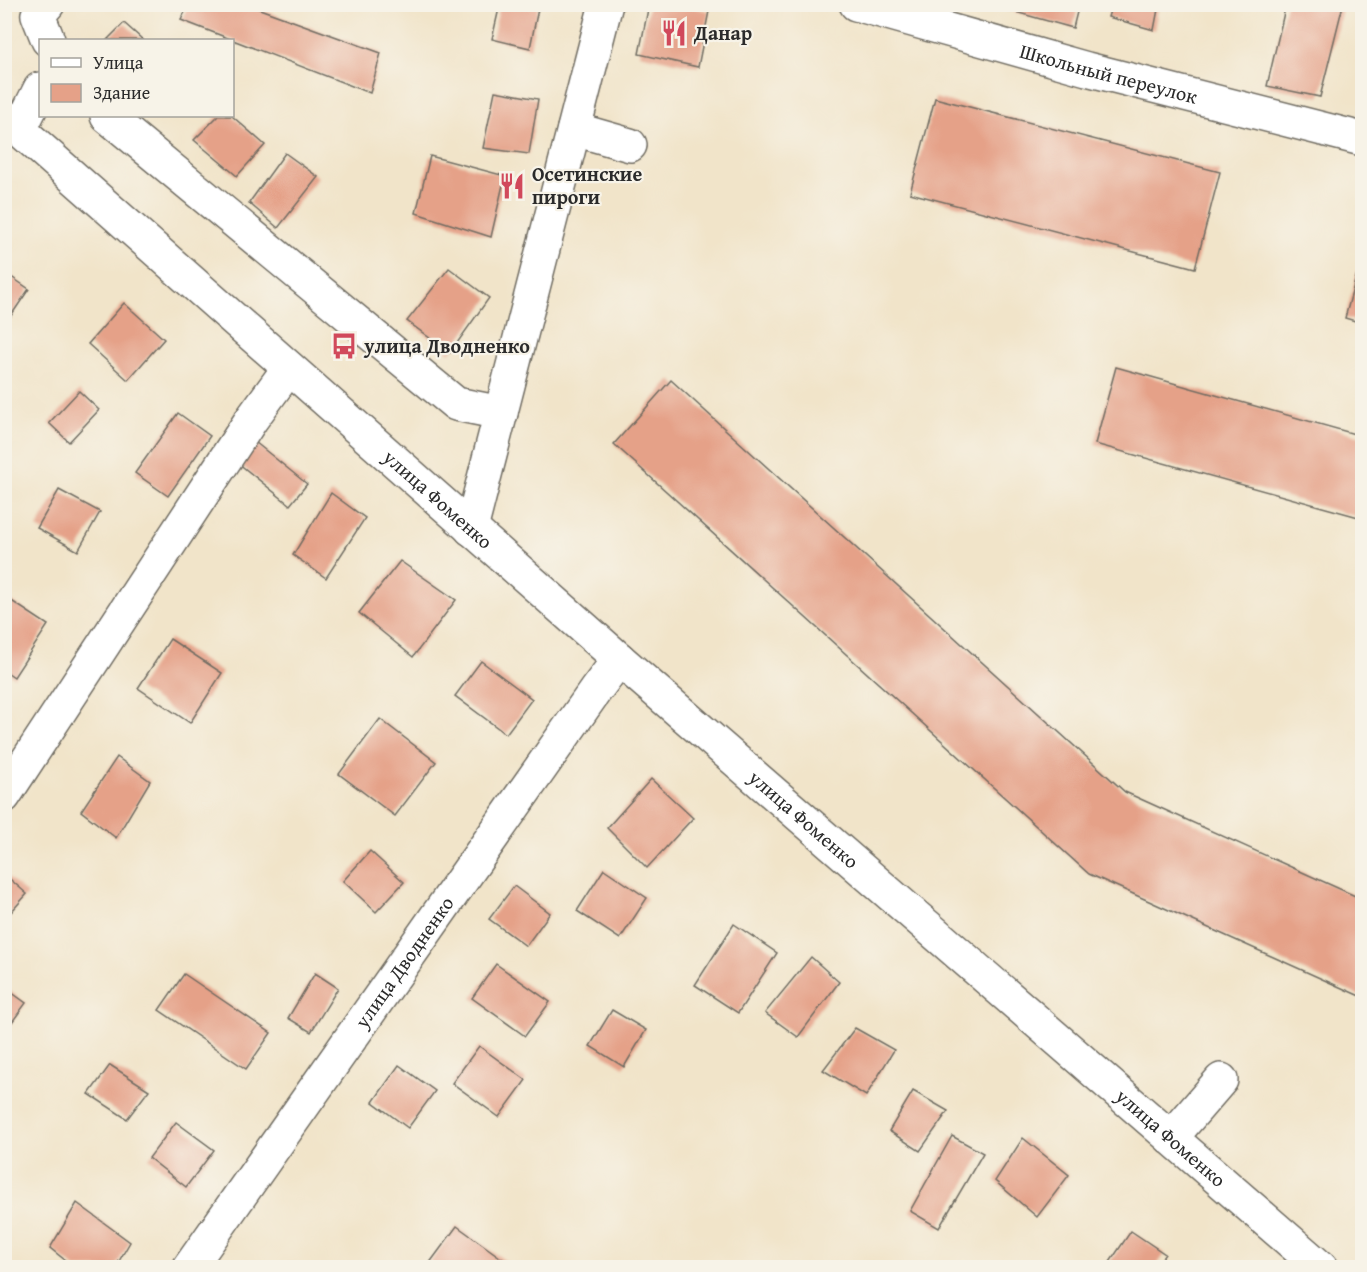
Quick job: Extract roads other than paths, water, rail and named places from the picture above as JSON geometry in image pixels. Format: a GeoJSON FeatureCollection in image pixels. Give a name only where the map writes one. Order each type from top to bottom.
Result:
{"type":"FeatureCollection","features":[{"type":"Feature","properties":{"kind":"street"},"geometry":{"type":"LineString","coordinates":[[471,529],[606,4]]}},
{"type":"Feature","properties":{"kind":"street","name":"Школьный переулок"},"geometry":{"type":"LineString","coordinates":[[856,4],[1087,69],[1362,139]]}},
{"type":"Feature","properties":{"kind":"street"},"geometry":{"type":"LineString","coordinates":[[12,122],[39,90]]}},
{"type":"Feature","properties":{"kind":"street"},"geometry":{"type":"LineString","coordinates":[[108,117],[456,404],[501,413]]}},
{"type":"Feature","properties":{"kind":"street","name":"улица Фоменко"},"geometry":{"type":"LineString","coordinates":[[12,122],[619,659],[1321,1268]]}},
{"type":"Feature","properties":{"kind":"street"},"geometry":{"type":"LineString","coordinates":[[574,129],[630,145]]}},
{"type":"Feature","properties":{"kind":"street"},"geometry":{"type":"LineString","coordinates":[[4,796],[245,430],[289,368]]}},
{"type":"Feature","properties":{"kind":"street","name":"улица Дводненко"},"geometry":{"type":"LineString","coordinates":[[189,1268],[619,659]]}},
{"type":"Feature","properties":{"kind":"street"},"geometry":{"type":"LineString","coordinates":[[1171,1138],[1221,1080]]}},
{"type":"Feature","properties":{"kind":"place","name":"Данар"},"geometry":{"type":"Point","coordinates":[674,33]}},
{"type":"Feature","properties":{"kind":"place","name":"Осетинские пироги"},"geometry":{"type":"Point","coordinates":[512,186]}},
{"type":"Feature","properties":{"kind":"place","name":"улица Дводненко"},"geometry":{"type":"Point","coordinates":[344,346]}}]}
